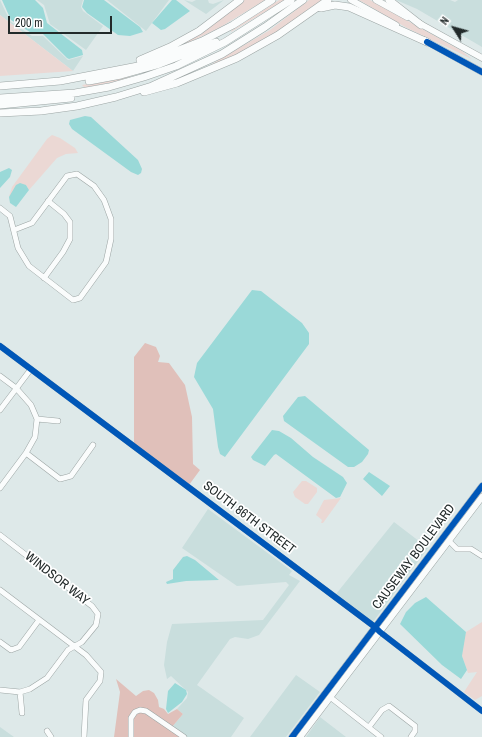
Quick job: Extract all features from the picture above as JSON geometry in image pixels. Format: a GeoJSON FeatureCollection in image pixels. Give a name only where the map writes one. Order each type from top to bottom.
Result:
{"type":"FeatureCollection","features":[{"type":"Feature","properties":{"kind":"highway"},"geometry":{"type":"LineString","coordinates":[[114,71],[182,41],[207,26],[240,0]]}},
{"type":"Feature","properties":{"kind":"highway"},"geometry":{"type":"LineString","coordinates":[[77,80],[150,62],[197,43],[233,25],[272,0]]}},
{"type":"Feature","properties":{"kind":"highway"},"geometry":{"type":"LineString","coordinates":[[0,105],[77,95],[130,82],[192,59],[246,30],[291,0]]}},
{"type":"Feature","properties":{"kind":"highway"},"geometry":{"type":"LineString","coordinates":[[132,93],[172,78],[222,54],[256,33],[303,0]]}},
{"type":"Feature","properties":{"kind":"highway"},"geometry":{"type":"LineString","coordinates":[[0,113],[41,111],[87,104],[132,93],[161,88],[216,68],[268,40],[328,0]]}},
{"type":"Feature","properties":{"kind":"highway"},"geometry":{"type":"LineString","coordinates":[[389,0],[421,25]]}},
{"type":"Feature","properties":{"kind":"highway"},"geometry":{"type":"LineString","coordinates":[[313,11],[328,6],[346,6],[427,42]]}},
{"type":"Feature","properties":{"kind":"highway"},"geometry":{"type":"LineString","coordinates":[[0,86],[112,77],[157,65],[246,30]]}},
{"type":"Feature","properties":{"kind":"highway"},"geometry":{"type":"LineString","coordinates":[[0,98],[77,95]]}},
{"type":"Feature","properties":{"kind":"main road"},"geometry":{"type":"LineString","coordinates":[[351,0],[482,72]]}},
{"type":"Feature","properties":{"kind":"main road"},"geometry":{"type":"LineString","coordinates":[[376,0],[482,58]]}},
{"type":"Feature","properties":{"kind":"main road","name":"CAUSEWAY BOULEVARD"},"geometry":{"type":"LineString","coordinates":[[300,737],[306,724],[328,694],[332,684],[482,486]]}},
{"type":"Feature","properties":{"kind":"main road","name":"CAUSEWAY BOULEVARD"},"geometry":{"type":"LineString","coordinates":[[292,737],[330,697],[482,497]]}},
{"type":"Feature","properties":{"kind":"main road"},"geometry":{"type":"LineString","coordinates":[[449,541],[450,532],[464,509]]}},
{"type":"Feature","properties":{"kind":"main road"},"geometry":{"type":"LineString","coordinates":[[421,578],[427,564],[441,545],[440,541]]}},
{"type":"Feature","properties":{"kind":"main road"},"geometry":{"type":"LineString","coordinates":[[296,737],[306,724]]}},
{"type":"Feature","properties":{"kind":"street"},"geometry":{"type":"LineString","coordinates":[[0,208],[10,216],[18,248],[29,266],[73,300],[80,298],[106,262],[111,239],[111,218],[104,200],[94,186],[77,174],[67,176],[32,223],[14,230]]}},
{"type":"Feature","properties":{"kind":"street"},"geometry":{"type":"LineString","coordinates":[[44,278],[63,252],[70,239],[70,222],[64,214],[48,202]]}},
{"type":"Feature","properties":{"kind":"street","name":"SOUTH 86TH STREET"},"geometry":{"type":"LineString","coordinates":[[0,346],[375,626],[380,632],[482,711]]}},
{"type":"Feature","properties":{"kind":"street"},"geometry":{"type":"LineString","coordinates":[[0,410],[31,369]]}},
{"type":"Feature","properties":{"kind":"street"},"geometry":{"type":"LineString","coordinates":[[0,376],[16,388],[32,405],[37,419],[35,437],[26,453],[0,488]]}},
{"type":"Feature","properties":{"kind":"street"},"geometry":{"type":"LineString","coordinates":[[37,419],[58,421]]}},
{"type":"Feature","properties":{"kind":"street"},"geometry":{"type":"LineString","coordinates":[[26,453],[60,479],[71,476],[93,446]]}},
{"type":"Feature","properties":{"kind":"street","name":"WINDSOR WAY"},"geometry":{"type":"LineString","coordinates":[[0,535],[92,606],[98,614],[96,625],[82,642],[75,647]]}},
{"type":"Feature","properties":{"kind":"street"},"geometry":{"type":"LineString","coordinates":[[449,541],[457,549],[471,549],[482,556]]}},
{"type":"Feature","properties":{"kind":"street"},"geometry":{"type":"LineString","coordinates":[[0,590],[97,665],[102,675],[100,681],[86,700],[84,737]]}},
{"type":"Feature","properties":{"kind":"street"},"geometry":{"type":"LineString","coordinates":[[0,642],[11,650],[19,647],[39,620]]}},
{"type":"Feature","properties":{"kind":"street"},"geometry":{"type":"LineString","coordinates":[[0,690],[20,692],[30,689],[47,678],[68,650],[75,647]]}},
{"type":"Feature","properties":{"kind":"street"},"geometry":{"type":"LineString","coordinates":[[20,692],[22,713]]}},
{"type":"Feature","properties":{"kind":"street"},"geometry":{"type":"LineString","coordinates":[[330,697],[382,737]]}},
{"type":"Feature","properties":{"kind":"street"},"geometry":{"type":"LineString","coordinates":[[369,727],[382,710],[389,706],[416,726],[411,737]]}},
{"type":"Feature","properties":{"kind":"street"},"geometry":{"type":"LineString","coordinates":[[131,737],[132,718],[135,712],[140,710],[146,711],[184,737]]}},
{"type":"Feature","properties":{"kind":"street"},"geometry":{"type":"LineString","coordinates":[[47,731],[50,737]]}},
{"type":"Feature","properties":{"kind":"shaded area"},"geometry":{"type":"Polygon","coordinates":[[[0,0],[10,21],[32,36],[43,36],[68,60],[83,56],[73,71],[0,15],[0,0]]]}},
{"type":"Feature","properties":{"kind":"shaded area"},"geometry":{"type":"Polygon","coordinates":[[[37,0],[83,0],[81,7],[83,11],[103,26],[86,50],[50,24],[44,5],[37,0]]]}},
{"type":"Feature","properties":{"kind":"shaded area"},"geometry":{"type":"Polygon","coordinates":[[[107,0],[169,0],[146,31],[107,0]]]}},
{"type":"Feature","properties":{"kind":"shaded area"},"geometry":{"type":"Polygon","coordinates":[[[184,0],[192,2],[196,0],[208,0],[209,3],[213,4],[224,0],[206,14],[184,0]]]}},
{"type":"Feature","properties":{"kind":"shaded area"},"geometry":{"type":"Polygon","coordinates":[[[243,0],[265,0],[219,28],[179,47],[178,45],[243,0]]]}},
{"type":"Feature","properties":{"kind":"shaded area"},"geometry":{"type":"Polygon","coordinates":[[[279,0],[285,0],[231,32],[231,31],[279,0]]]}},
{"type":"Feature","properties":{"kind":"shaded area"},"geometry":{"type":"Polygon","coordinates":[[[309,0],[324,0],[263,42],[244,53],[205,68],[270,30],[309,0]]]}},
{"type":"Feature","properties":{"kind":"shaded area"},"geometry":{"type":"Polygon","coordinates":[[[359,0],[370,0],[462,51],[472,59],[407,28],[359,0]]]}},
{"type":"Feature","properties":{"kind":"shaded area"},"geometry":{"type":"Polygon","coordinates":[[[396,0],[450,0],[455,2],[458,0],[482,0],[482,47],[417,9],[396,0]]]}},
{"type":"Feature","properties":{"kind":"shaded area"},"geometry":{"type":"Polygon","coordinates":[[[0,15],[73,71],[0,76],[0,15]]]}},
{"type":"Feature","properties":{"kind":"shaded area"},"geometry":{"type":"Polygon","coordinates":[[[166,64],[117,81],[85,88],[82,85],[109,80],[166,64]]]}},
{"type":"Feature","properties":{"kind":"shaded area"},"geometry":{"type":"Polygon","coordinates":[[[52,135],[60,138],[75,148],[78,153],[66,154],[57,158],[29,190],[26,185],[9,197],[12,187],[47,139],[52,135]]]}},
{"type":"Feature","properties":{"kind":"shaded area"},"geometry":{"type":"Polygon","coordinates":[[[145,343],[156,347],[160,356],[158,362],[169,363],[185,385],[192,417],[193,464],[200,470],[189,485],[134,444],[134,357],[145,343]]]}},
{"type":"Feature","properties":{"kind":"shaded area"},"geometry":{"type":"Polygon","coordinates":[[[302,481],[306,481],[317,488],[317,492],[308,504],[305,504],[295,497],[293,492],[302,481]]]}},
{"type":"Feature","properties":{"kind":"shaded area"},"geometry":{"type":"Polygon","coordinates":[[[341,498],[323,523],[321,523],[322,520],[316,515],[324,500],[341,498]]]}},
{"type":"Feature","properties":{"kind":"shaded area"},"geometry":{"type":"Polygon","coordinates":[[[208,509],[292,571],[289,575],[300,581],[259,635],[248,639],[235,637],[230,639],[197,685],[244,718],[231,737],[187,737],[172,727],[183,714],[177,709],[187,698],[188,692],[171,676],[167,679],[164,665],[167,642],[172,624],[263,620],[289,585],[286,582],[237,586],[182,548],[208,509]]]}},
{"type":"Feature","properties":{"kind":"shaded area"},"geometry":{"type":"Polygon","coordinates":[[[394,522],[428,548],[373,622],[336,594],[394,522]]]}},
{"type":"Feature","properties":{"kind":"shaded area"},"geometry":{"type":"Polygon","coordinates":[[[482,622],[482,696],[475,700],[464,692],[477,672],[468,673],[462,656],[463,642],[466,632],[482,622]]]}},
{"type":"Feature","properties":{"kind":"shaded area"},"geometry":{"type":"Polygon","coordinates":[[[296,675],[320,692],[286,737],[250,737],[296,675]]]}},
{"type":"Feature","properties":{"kind":"shaded area"},"geometry":{"type":"Polygon","coordinates":[[[116,679],[136,696],[143,691],[149,690],[154,693],[158,700],[159,707],[164,709],[168,714],[177,709],[183,714],[172,727],[147,710],[134,710],[129,737],[114,737],[120,692],[116,679]]]}},
{"type":"Feature","properties":{"kind":"shaded area"},"geometry":{"type":"Polygon","coordinates":[[[137,713],[145,713],[180,737],[133,737],[133,719],[137,713]]]}},
{"type":"Feature","properties":{"kind":"shaded area"},"geometry":{"type":"Polygon","coordinates":[[[320,717],[346,737],[306,737],[320,717]]]}},
{"type":"Feature","properties":{"kind":"shaded area"},"geometry":{"type":"Polygon","coordinates":[[[0,727],[14,737],[0,737],[0,727]]]}},
{"type":"Feature","properties":{"kind":"water"},"geometry":{"type":"Polygon","coordinates":[[[2,0],[35,0],[43,8],[47,23],[82,50],[83,55],[69,59],[43,34],[33,34],[11,20],[2,0]]]}},
{"type":"Feature","properties":{"kind":"water"},"geometry":{"type":"Polygon","coordinates":[[[84,0],[104,0],[140,27],[143,32],[130,36],[118,35],[87,13],[82,7],[84,0]]]}},
{"type":"Feature","properties":{"kind":"water"},"geometry":{"type":"Polygon","coordinates":[[[172,0],[176,0],[190,11],[165,29],[161,30],[152,23],[172,0]]]}},
{"type":"Feature","properties":{"kind":"water"},"geometry":{"type":"Polygon","coordinates":[[[85,116],[91,117],[138,160],[142,169],[141,173],[138,175],[131,172],[72,129],[69,124],[70,120],[85,116]]]}},
{"type":"Feature","properties":{"kind":"water"},"geometry":{"type":"Polygon","coordinates":[[[9,168],[12,170],[10,177],[0,188],[0,172],[9,168]]]}},
{"type":"Feature","properties":{"kind":"water"},"geometry":{"type":"Polygon","coordinates":[[[20,183],[26,185],[29,190],[16,207],[10,203],[9,197],[16,185],[20,183]]]}},
{"type":"Feature","properties":{"kind":"water"},"geometry":{"type":"Polygon","coordinates":[[[252,290],[261,291],[302,323],[309,333],[309,344],[225,457],[220,454],[218,447],[213,409],[194,377],[197,363],[252,290]]]}},
{"type":"Feature","properties":{"kind":"water"},"geometry":{"type":"Polygon","coordinates":[[[305,396],[369,450],[362,462],[354,467],[348,467],[284,421],[283,416],[298,397],[305,396]]]}},
{"type":"Feature","properties":{"kind":"water"},"geometry":{"type":"Polygon","coordinates":[[[272,430],[279,431],[291,438],[313,457],[343,477],[347,483],[340,497],[336,498],[276,454],[265,466],[253,460],[251,457],[272,430]]]}},
{"type":"Feature","properties":{"kind":"water"},"geometry":{"type":"Polygon","coordinates":[[[369,472],[390,486],[382,496],[363,479],[369,472]]]}},
{"type":"Feature","properties":{"kind":"water"},"geometry":{"type":"Polygon","coordinates":[[[187,556],[195,560],[219,580],[186,581],[167,584],[166,582],[173,579],[173,570],[183,557],[187,556]]]}},
{"type":"Feature","properties":{"kind":"water"},"geometry":{"type":"Polygon","coordinates":[[[426,597],[466,632],[462,656],[467,670],[461,679],[442,665],[400,624],[406,612],[415,603],[426,597]]]}},
{"type":"Feature","properties":{"kind":"water"},"geometry":{"type":"Polygon","coordinates":[[[175,683],[186,690],[187,694],[182,702],[168,713],[166,709],[168,691],[175,683]]]}},
{"type":"Feature","properties":{"kind":"cycle path"},"geometry":{"type":"LineString","coordinates":[[427,42],[482,72]]}},
{"type":"Feature","properties":{"kind":"cycle path"},"geometry":{"type":"LineString","coordinates":[[0,346],[375,627],[482,711]]}},
{"type":"Feature","properties":{"kind":"cycle path"},"geometry":{"type":"LineString","coordinates":[[292,737],[482,486]]}}]}
